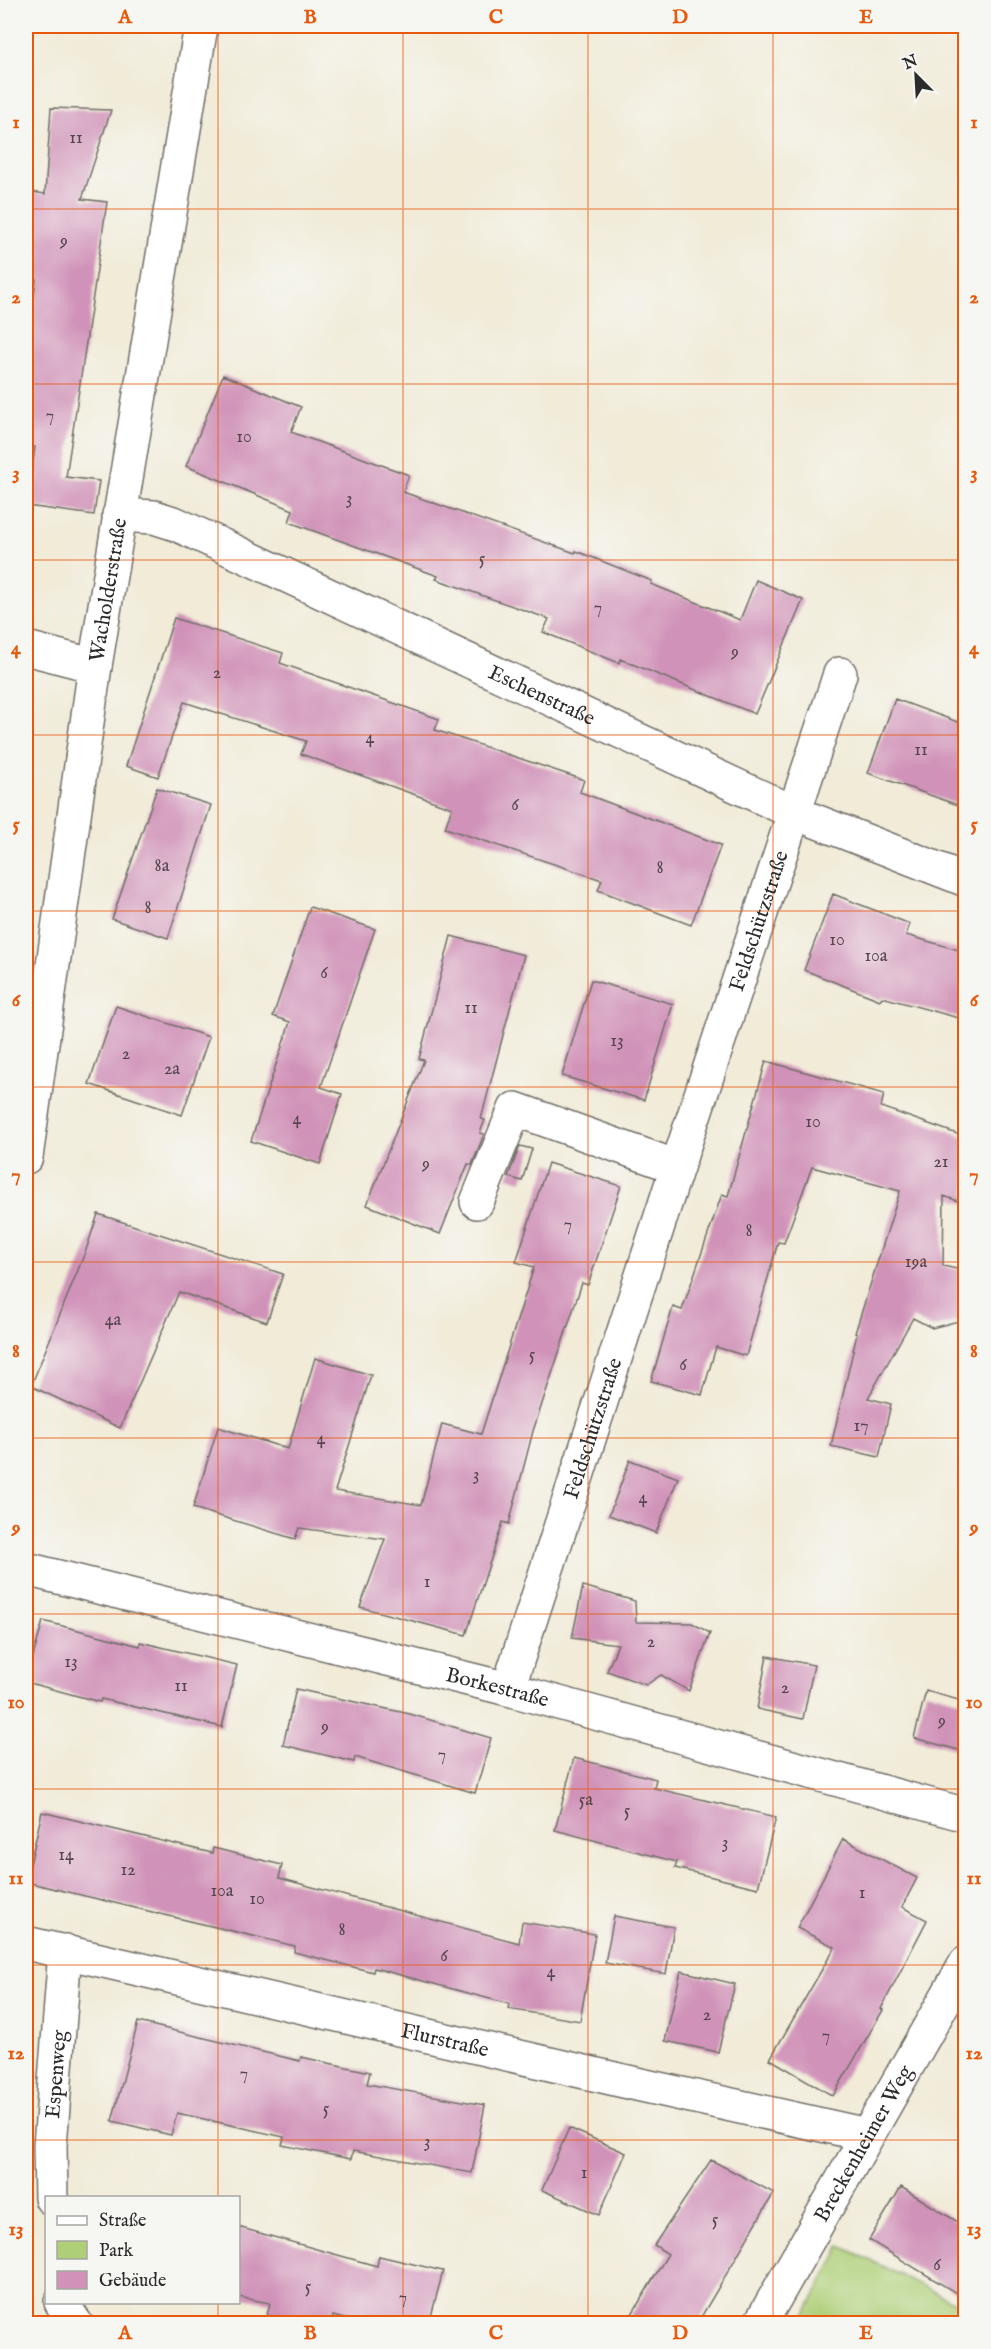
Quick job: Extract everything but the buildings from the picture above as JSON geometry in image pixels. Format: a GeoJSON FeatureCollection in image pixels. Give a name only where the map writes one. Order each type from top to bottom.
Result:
{"type":"FeatureCollection","features":[{"type":"Feature","properties":{"kind":"street","name":"Wacholderstraße"},"geometry":{"type":"LineString","coordinates":[[26,1157],[95,666],[201,26]]}},
{"type":"Feature","properties":{"kind":"street","name":"Eschenstraße"},"geometry":{"type":"LineString","coordinates":[[119,515],[154,517],[176,524],[795,813],[966,880]]}},
{"type":"Feature","properties":{"kind":"street"},"geometry":{"type":"LineString","coordinates":[[26,648],[95,666]]}},
{"type":"Feature","properties":{"kind":"street","name":"Feldschützstraße"},"geometry":{"type":"LineString","coordinates":[[508,1689],[840,674]]}},
{"type":"Feature","properties":{"kind":"street"},"geometry":{"type":"LineString","coordinates":[[477,1202],[515,1109],[677,1167]]}},
{"type":"Feature","properties":{"kind":"street","name":"Borkestraße"},"geometry":{"type":"LineString","coordinates":[[26,1569],[508,1689],[966,1815]]}},
{"type":"Feature","properties":{"kind":"street","name":"Flurstraße"},"geometry":{"type":"LineString","coordinates":[[26,1943],[867,2135]]}},
{"type":"Feature","properties":{"kind":"street","name":"Espenweg"},"geometry":{"type":"LineString","coordinates":[[51,2196],[51,2146],[65,1951]]}},
{"type":"Feature","properties":{"kind":"street","name":"Breckenheimer Weg"},"geometry":{"type":"LineString","coordinates":[[760,2324],[966,1963]]}},
{"type":"Feature","properties":{"kind":"street"},"geometry":{"type":"LineString","coordinates":[[62,2304],[76,2324]]}},
{"type":"Feature","properties":{"kind":"green space"},"geometry":{"type":"Polygon","coordinates":[[[841,2246],[965,2307],[965,2323],[801,2323],[841,2246]]]}}]}
